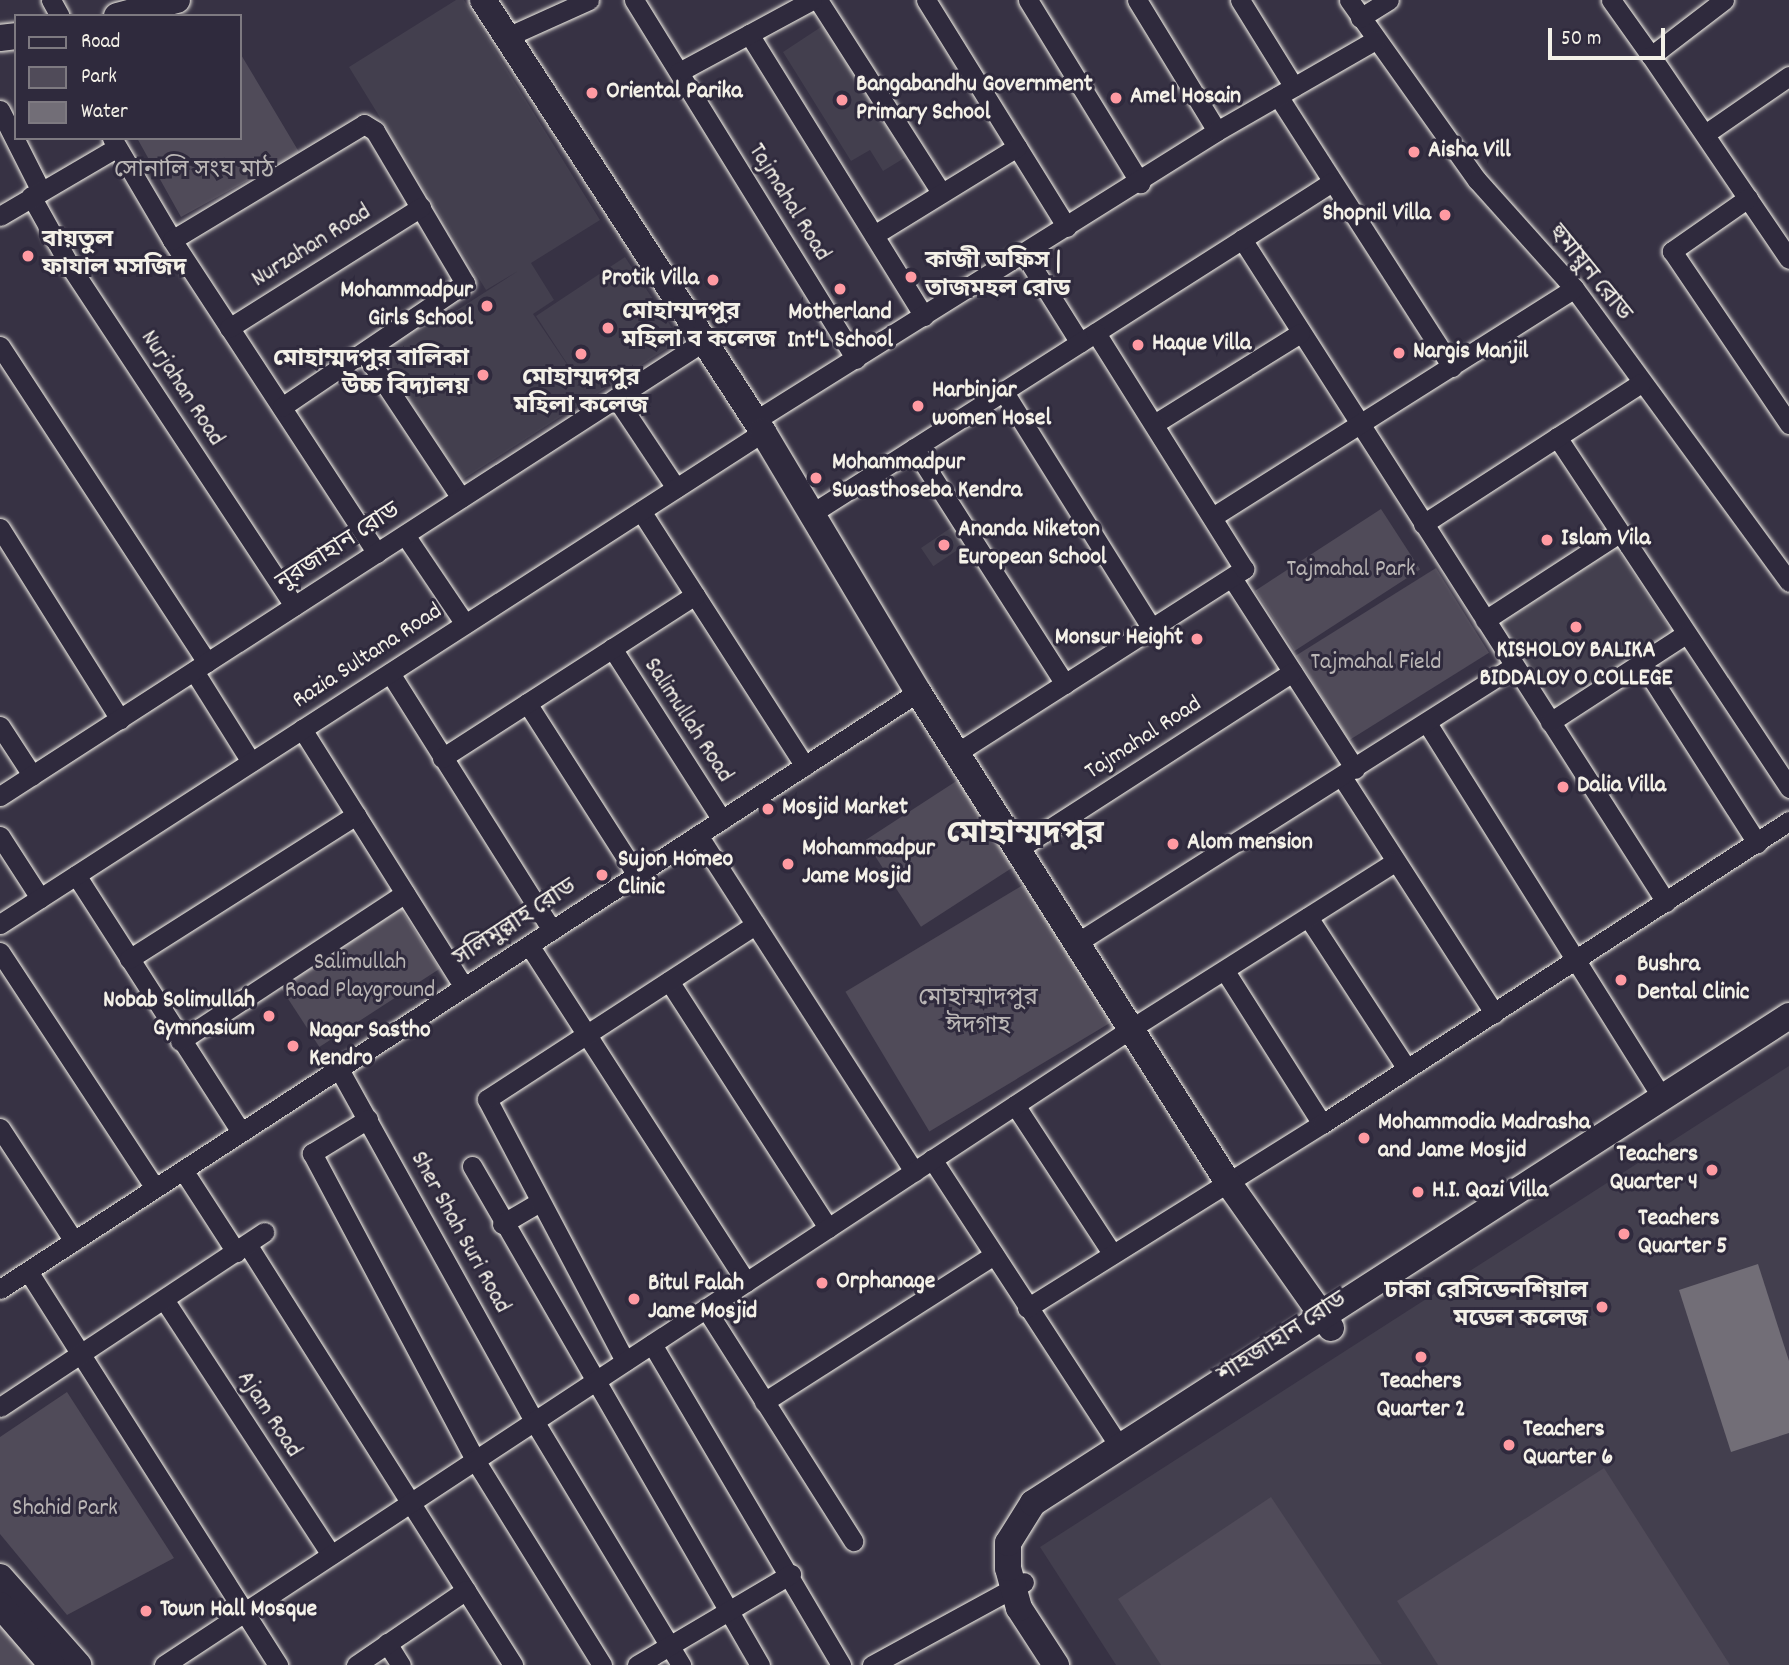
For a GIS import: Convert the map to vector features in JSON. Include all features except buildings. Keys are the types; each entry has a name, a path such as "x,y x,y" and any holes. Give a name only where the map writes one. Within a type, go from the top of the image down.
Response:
{"street":[{"path":"123,14 149,5 177,0"},
{"path":"483,0 760,426 814,512 918,692 1021,847 1227,1181 1327,1321"},
{"path":"507,37 589,0"},
{"name":"Tajmahal Road","path":"634,0 856,359"},
{"path":"679,72 812,0"},
{"path":"818,0 941,192"},
{"path":"926,0 1067,227"},
{"path":"1028,0 1140,183"},
{"path":"1136,0 1217,131"},
{"path":"1240,0 1332,182 1452,367"},
{"name":"হুমায়ুন রোড","path":"1349,0 1374,40 1477,180 1574,288 1788,578"},
{"path":"1360,18 1390,0"},
{"path":"1611,0 1789,259"},
{"path":"1651,56 1724,0"},
{"path":"749,34 925,316"},
{"path":"760,426 856,359 1023,252 1140,183 1217,131 1374,40"},
{"path":"1705,134 1783,80 1789,100"},
{"name":"Nurjahan Road","path":"0,110 70,265 294,607"},
{"path":"172,240 364,124 375,131 465,283 282,407"},
{"path":"0,216 114,143 172,240 377,552"},
{"path":"874,235 1017,147"},
{"path":"814,512 1332,182"},
{"path":"1748,198 1672,251 1789,424"},
{"name":"Nurzahan Road","path":"229,328 421,207"},
{"path":"1242,239 1357,425 1665,902"},
{"path":"958,752 1153,630 1244,569 1214,516 1154,424 1023,252"},
{"path":"1214,516 1574,288"},
{"path":"1154,424 1300,333"},
{"name":"নুরজাহান রোড","path":"0,796 704,341"},
{"path":"0,346 201,666 251,762"},
{"path":"365,352 461,498"},
{"path":"1423,524 1642,383"},
{"path":"1004,392 1153,630"},
{"path":"616,398 676,488"},
{"name":"Razia Sultana Road","path":"0,924 641,511 760,426"},
{"path":"1557,437 1685,635 1789,788"},
{"path":"914,448 1065,684"},
{"path":"641,511 804,766"},
{"path":"0,528 120,719"},
{"path":"1485,620 1619,533"},
{"path":"405,535 465,624"},
{"path":"1232,578 1293,673 1395,862 1494,1013"},
{"name":"Salimullah Road","path":"442,758 695,595"},
{"path":"1550,722 1685,635"},
{"name":"Salimullah Road","path":"612,648 722,820"},
{"path":"1642,663 1757,843"},
{"path":"1078,942 1349,773 1514,666"},
{"path":"390,673 552,930"},
{"name":"Tajmahal Road","path":"1021,847 1293,673"},
{"name":"সলিমুল্লাহ রোড","path":"0,1289 918,692"},
{"path":"527,703 637,875"},
{"path":"1427,723 1578,958 1661,1096"},
{"path":"0,726 32,775"},
{"path":"302,729 464,987"},
{"path":"129,959 356,815"},
{"path":"1027,1308 1322,1124 1789,821"},
{"path":"698,835 914,1172"},
{"path":"0,836 40,898"},
{"path":"164,1665 1132,1028 1395,862"},
{"path":"76,875 180,1041 241,1132"},
{"path":"180,1041 405,893"},
{"path":"1308,917 1407,1069"},
{"path":"625,1362 538,1203 487,1099 755,925"},
{"path":"529,945 746,1282"},
{"path":"0,952 155,1188"},
{"path":"1225,971 1322,1124"},
{"path":"669,981 828,1228"},
{"name":"শাহজাহান রোড","path":"1018,1584 1023,1547 1034,1522 1044,1513 1661,1096 1789,1016"},
{"name":"শাহজাহান রোড","path":"1018,1584 1008,1543 1025,1512 1119,1446 1327,1321 1789,1035"},
{"name":"Sher Shah Suri Road","path":"339,1069 534,1421 681,1665"},
{"path":"1015,1105 1112,1253"},
{"path":"368,1119 312,1153 475,1461 602,1665"},
{"path":"0,1128 74,1241"},
{"path":"932,1159 1119,1446"},
{"name":"Sher Shah Suri Road","path":"472,1166 502,1224 731,1609 761,1665"},
{"path":"183,1170 242,1248 413,1501 513,1665"},
{"path":"502,1224 538,1203"},
{"path":"0,1407 165,1301 264,1233"},
{"path":"765,1402 994,1255"},
{"path":"28,1271 82,1352 278,1665"},
{"name":"Ajam Road","path":"165,1301 331,1555"},
{"path":"706,1309 853,1541"},
{"path":"652,1344 791,1574 841,1665"},
{"path":"637,1665 791,1574"},
{"path":"0,1577 78,1665"},
{"path":"872,1665 1018,1584"},
{"path":"1018,1584 1056,1665"},
{"path":"1018,1584 1071,1665"},
{"path":"356,1665 466,1590"},
{"path":"0,1605 52,1665"},
{"path":"387,1643 401,1665"}],"shaded area":[{"path":"456,0 464,0 600,220 531,263 554,300 533,314 587,394 536,316 625,257 680,340 462,480 376,351 445,306 451,314 518,271 486,290 349,67"},
{"name":"Bangabandhu Government Primary School","path":"824,25 906,157 883,171 870,150 851,161 783,52"},
{"name":"Ananda Niketon European School","path":"955,525 967,543 933,566 921,548"},
{"path":"1611,541 1674,634 1558,712 1495,619"},
{"name":"ঢাকা রেসিডেনশিয়াল মডেল কলেজ","path":"1789,1066 1789,1665 1116,1665 1040,1547"}],"green space":[{"name":"সোনালি সংঘ মাঠ","path":"242,56 299,152 181,217 138,140 242,140"},
{"name":"Tajmahal Park","path":"1381,509 1420,569 1294,651 1255,591"},
{"name":"Tajmahal Field","path":"1436,568 1489,653 1349,740 1296,655"},
{"path":"958,780 1014,866 921,927 865,840"},
{"name":"মোহাম্মাদপুর ঈদগাহ","path":"1028,882 1112,1022 929,1131 845,992"},
{"name":"Salimullah Road Playground","path":"399,907 439,969 319,1047 279,985"},
{"name":"Shahid Park","path":"67,1392 174,1558 67,1615 0,1534 0,1437"},
{"path":"1604,1468 1730,1665 1438,1665 1397,1601"},
{"path":"1271,1497 1382,1664 1161,1665 1118,1599"},
{"path":"0,1622 36,1665 0,1665"}],"water":[{"path":"1758,1264 1789,1361 1789,1433 1731,1452 1679,1290"}],"place":[{"name":"Oriental Parika","path":"592,93"},
{"name":"Amel Hosain","path":"1116,98"},
{"name":"Bangabandhu Government Primary School","path":"842,100"},
{"name":"Aisha Vill","path":"1414,152"},
{"name":"Shopnil Villa","path":"1445,215"},
{"name":"বায়তুল ফাযাল মসজিদ","path":"28,256"},
{"name":"কাজী অফিস | তাজমহল রোড","path":"911,277"},
{"name":"Protik Villa","path":"713,280"},
{"name":"Motherland Int'L School","path":"840,289"},
{"name":"Mohammadpur Girls School","path":"487,306"},
{"name":"মোহাম্মদপুর মহিলা ব কলেজ","path":"608,328"},
{"name":"Haque Villa","path":"1138,345"},
{"name":"Nargis Manjil","path":"1399,353"},
{"name":"মোহাম্মদপুর মহিলা কলেজ","path":"581,354"},
{"name":"মোহাম্মদপুর বালিকা উচ্চ বিদ্যালয়","path":"483,375"},
{"name":"Harbinjar women Hosel","path":"918,406"},
{"name":"Mohammadpur Swasthoseba Kendra","path":"816,478"},
{"name":"Islam Vila","path":"1547,540"},
{"name":"Ananda Niketon European School","path":"944,545"},
{"name":"KISHOLOY BALIKA BIDDALOY O COLLEGE","path":"1576,627"},
{"name":"Monsur Height","path":"1197,639"},
{"name":"Dalia Villa","path":"1563,787"},
{"name":"Mosjid Market","path":"768,809"},
{"name":"Alom mension","path":"1173,844"},
{"name":"Mohammadpur Jame Mosjid","path":"788,864"},
{"name":"Sujon Homeo Clinic","path":"602,875"},
{"name":"Bushra Dental Clinic","path":"1621,980"},
{"name":"Nobab Solimullah Gymnasium","path":"269,1016"},
{"name":"Nagar Sastho Kendro","path":"293,1046"},
{"name":"Mohammodia Madrasha and Jame Mosjid","path":"1364,1138"},
{"name":"Teachers Quarter 4","path":"1712,1170"},
{"name":"H.I. Qazi Villa","path":"1418,1192"},
{"name":"Teachers Quarter 5","path":"1624,1234"},
{"name":"Orphanage","path":"822,1283"},
{"name":"Bitul Falah Jame Mosjid","path":"634,1299"},
{"name":"ঢাকা রেসিডেনশিয়াল মডেল কলেজ","path":"1602,1307"},
{"name":"Teachers Quarter 2","path":"1421,1357"},
{"name":"Teachers Quarter 6","path":"1509,1445"},
{"name":"Town Hall Mosque","path":"146,1611"}],"district":[{"name":"মোহাম্মদপুর","path":"1025,836"}]}
